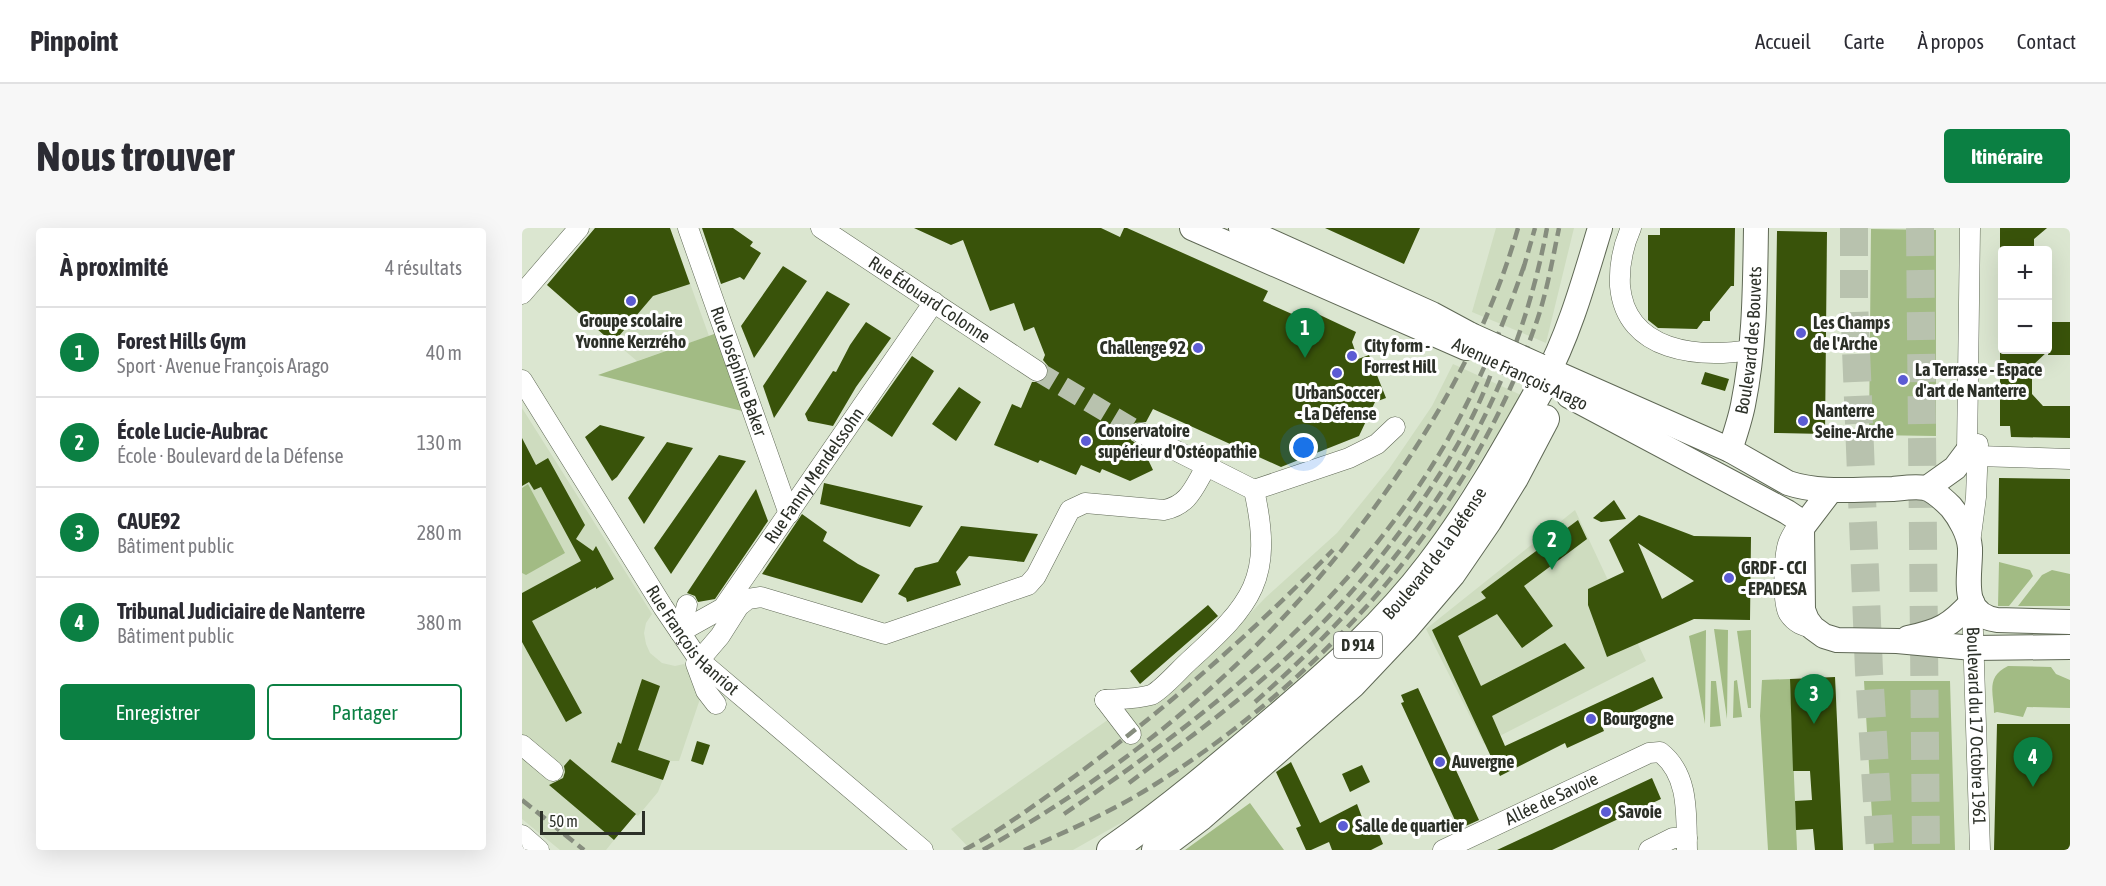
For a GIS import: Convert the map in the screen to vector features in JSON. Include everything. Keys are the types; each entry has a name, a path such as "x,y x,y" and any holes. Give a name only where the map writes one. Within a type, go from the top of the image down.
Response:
{"highway":[{"name":"Boulevard de la Défense","path":"1111,850 1210,775 1351,653 1389,614 1430,565 1464,518 1546,378"},
{"name":"Boulevard de la Défense","path":"1156,850 1201,816 1352,684 1439,589 1499,504 1546,378"}],"main road":[{"name":"Avenue François Arago","path":"1192,228 1469,342 1546,378 1730,450 1788,483 1798,487 1831,490"},
{"name":"Boulevard de la Défense","path":"1546,378 1581,290 1600,228"},
{"name":"Boulevard des Bouvets","path":"1730,450 1743,405 1751,350 1755,315 1756,228"},
{"name":"Avenue François Arago","path":"1254,231 1432,314 1469,342"},
{"name":"Avenue François Arago","path":"1546,378 1787,512 1796,518 1800,526"},
{"path":"1972,454 1927,488 1831,490 1800,526 1803,610 1813,628 1824,636 1837,640 1897,641 1973,648 2070,647"},
{"path":"1927,488 1951,507 1965,528 1970,546 1968,585 1972,602 1980,613 1990,619 2070,622"},
{"path":"1897,641 1943,628 1954,622 1972,602"}],"street":[{"path":"522,294 579,228"},
{"name":"Rue Joséphine Baker","path":"688,228 789,514"},
{"name":"Rue Édouard Colonne","path":"821,228 1037,371"},
{"path":"1631,228 1619,273 1625,307 1634,326 1656,340 1696,354 1712,355 1751,350"},
{"path":"1970,228 1972,454 1976,497 1970,546"},
{"path":"1972,454 1981,228"},
{"name":"Rue Fanny Mendelssohn","path":"680,632 723,608 934,302"},
{"name":"Rue François Hanriot","path":"522,380 699,660 923,850"},
{"path":"1141,433 1254,490 1349,458 1377,444 1395,427"},
{"path":"1972,454 2070,459"},
{"path":"716,704 706,691 696,664 720,636 739,606 748,599 761,597 885,634 1028,585 1036,576 1070,510 1085,503 1164,510 1177,507 1188,498 1206,467"},
{"path":"1131,734 1105,700 1153,694 1223,630 1243,607 1253,590 1258,572 1261,538 1260,518 1254,490"},
{"name":"Boulevard du 17 Octobre 1961","path":"1972,602 1980,850"},
{"path":"680,632 687,605"},
{"path":"522,745 553,771"},
{"name":"Allée de Savoie","path":"1443,850 1649,753 1660,752 1669,759 1684,792 1687,844"},
{"path":"522,835 539,850"},
{"path":"1649,850 1673,838 1687,844"}],"shaded area":[{"name":"Groupe scolaire Yvonne Kerzrého","path":"595,228 670,228 709,336 637,361 547,285"},
{"path":"1496,228 1574,228 1546,343 1472,312"},
{"path":"1453,364 1521,395 1432,540 1384,601 1260,719 1135,815 1073,850 971,850 951,829 1135,701 1154,698 1228,637 1265,598 1337,533 1389,469 1432,406"},
{"path":"522,408 652,614 646,623 644,633 650,653 662,663 675,666 684,664 702,693 679,761 670,761 658,792 638,816 635,814 606,850 560,850 522,819"},
{"path":"1575,510 1646,661 1484,744 1426,629"}],"green space":[{"path":"1871,229 1936,230 1936,436 1869,435"},
{"path":"717,333 746,412 598,375"},
{"path":"528,484 565,553 526,575 522,573 522,488"},
{"path":"1999,562 2030,570 2033,576 2009,606 1998,606"},
{"path":"2052,570 2070,574 2070,606 2018,606 2042,575"},
{"path":"1714,629 1728,630 1727,719"},
{"path":"1706,630 1705,724 1689,636"},
{"path":"1751,630 1751,708 1748,708 1737,631"},
{"path":"2008,666 2051,667 2056,674 2070,680 2070,708 2027,707 2023,717 1994,713 1993,681 2001,670"},
{"path":"1790,679 1797,850 1768,850 1760,716 1762,680"},
{"path":"1737,680 1742,717 1733,718 1734,681"},
{"path":"1711,681 1716,681 1721,726 1710,727"},
{"path":"1864,681 1950,681 1955,850 1874,850"},
{"path":"1250,803 1284,850 1185,850"}],"building":[{"name":"Groupe scolaire Yvonne Kerzrého","path":"595,228 670,228 690,284 653,296 613,343 547,285"},
{"path":"702,228 733,228 753,242 750,246 761,253 744,280 740,277 721,284"},
{"name":"Challenge 92","path":"914,228 1101,228 1120,237 1124,228 1127,228 1268,291 1263,301 1301,318 1305,308 1356,332 1352,342 1358,359 1369,355 1386,398 1375,402 1359,436 1281,467 1153,409 1146,422 1135,423 1129,433 1131,440 1142,447 1153,470 1130,481 1102,469 1100,473 1081,465 1076,475 1040,460 1038,463 994,445 1012,404 1021,408 1032,382 1042,382 1047,377 1048,366 1043,360 1045,355 1034,327 1024,331 1014,303 990,311 963,240 951,245"},
{"path":"1325,228 1420,228 1404,264"},
{"path":"1660,228 1735,228 1734,286 1731,286 1710,312 1710,321 1703,321 1697,329 1658,328 1648,320 1648,235 1660,235"},
{"path":"2000,228 2047,228 2034,239 2034,246 2000,246"},
{"name":"Les Champs de l'Arche","path":"1777,231 1827,232 1825,434 1774,433"},
{"path":"783,266 807,281 754,358 741,326"},
{"path":"827,291 850,304 774,418 763,386"},
{"path":"866,322 891,338 856,387 833,426 808,421 805,414 833,371 836,372 850,345"},
{"path":"2052,322 2070,322 2070,355 2048,355 2052,354"},
{"path":"2000,354 2045,354 2032,366 2032,394 2043,406 2070,406 2070,438 2011,437 2010,426 2000,426"},
{"path":"912,356 934,371 892,437 867,420"},
{"path":"1705,372 1729,379 1725,391 1701,384"},
{"path":"959,387 981,402 956,441 932,424"},
{"path":"600,425 645,437 612,481 585,437"},
{"path":"522,438 536,465 548,458 585,525 576,539 593,551 596,546 614,579 532,621 582,713 566,722 522,642 522,593 581,561 541,487 534,490 529,482 522,486"},
{"path":"667,442 693,448 644,524 628,498"},
{"path":"719,455 746,461 671,574 654,548"},
{"path":"1999,478 2070,479 2070,554 1998,554"},
{"path":"824,483 923,506 910,527 820,504"},
{"path":"756,489 768,521 715,599 698,602 695,596 687,593"},
{"path":"1614,500 1626,519 1601,522 1593,518"},
{"path":"802,514 827,532 823,541 858,564 880,575 862,603 762,574"},
{"name":"GRDF - CCI - EPADESA","path":"1639,515 1694,536 1751,537 1750,620 1694,619 1607,657 1588,605 1588,589 1624,572 1609,540","holes":["1638,543 1694,581 1662,599"]},
{"path":"1578,520 1587,539 1524,586 1553,626 1522,648 1497,614 1458,636 1481,686 1565,643 1585,668 1492,716 1505,746 1653,677 1663,698 1602,726 1604,731 1567,748 1565,743 1500,776 1432,630 1486,598 1481,592"},
{"path":"961,526 1038,534 1024,562 969,556 956,572 961,585 907,602 906,598 898,594 915,568 938,562"},
{"path":"1208,605 1218,616 1140,684 1130,671"},
{"path":"1835,677 1843,850 1815,850 1813,829 1796,830 1795,801 1812,800 1810,771 1793,771 1790,679"},
{"path":"642,679 660,686 638,750 670,761 663,780 611,762 618,742 621,744"},
{"name":"Auvergne","path":"1418,688 1479,820 1459,829 1401,703 1404,702 1401,695"},
{"path":"1997,724 2070,724 2070,850 1994,850"},
{"path":"697,741 710,745 703,765 691,761"},
{"path":"570,759 636,814 614,840 549,785 563,778 564,766"},
{"path":"1291,762 1320,823 1357,804 1368,833 1377,829 1383,844 1371,850 1332,850 1329,842 1306,850 1296,828 1301,826 1276,772"},
{"path":"1362,765 1370,782 1350,792 1342,774"},
{"name":"Savoie","path":"1652,778 1661,799 1552,850 1497,850"}],"tunnel":[{"path":"1854,228 1854,300 1869,671 1880,850"},
{"path":"1920,228 1926,850"},
{"path":"1037,371 1141,433"}],"railway":[{"path":"983,850 1103,774 1158,733 1260,642 1307,591 1352,538 1414,451 1432,421 1482,327 1518,228"},
{"path":"1523,270 1535,228"},
{"path":"1255,702 1309,652 1358,601 1403,547 1443,490 1477,430 1507,367 1530,300 1547,228"},
{"path":"1024,850 1123,803 1216,743 1275,696 1331,644 1382,588 1429,529 1470,466 1505,399 1538,317 1559,228"},
{"path":"1064,814 1174,735 1227,693 1325,602 1369,552 1410,498 1459,419 1490,354 1525,263"},
{"path":"1129,783 1215,718 1288,657 1370,570 1407,523 1445,466 1473,415 1495,362"},
{"path":"964,850 1034,805 1143,724 1240,640 1333,550"},
{"path":"522,800 584,850"}],"place":[{"name":"Groupe scolaire Yvonne Kerzrého","path":"631,301"},
{"name":"Les Champs de l'Arche","path":"1801,333"},
{"name":"Challenge 92","path":"1198,348"},
{"name":"City form - Forrest Hill","path":"1352,356"},
{"name":"Forest Hills Gym","path":"1305,358"},
{"name":"UrbanSoccer - La Défense","path":"1337,373"},
{"name":"La Terrasse - Espace d'art de Nanterre","path":"1903,380"},
{"name":"Nanterre Seine-Arche","path":"1803,421"},
{"name":"Conservatoire supérieur d'Ostéopathie","path":"1086,441"},
{"name":"École Lucie-Aubrac","path":"1552,570"},
{"name":"GRDF - CCI - EPADESA","path":"1729,578"},
{"name":"Bourgogne","path":"1591,719"},
{"name":"CAUE92","path":"1814,724"},
{"name":"Auvergne","path":"1440,762"},
{"name":"Tribunal Judiciaire de Nanterre","path":"2033,787"},
{"name":"Savoie","path":"1606,812"},
{"name":"Salle de quartier","path":"1343,826"}]}
